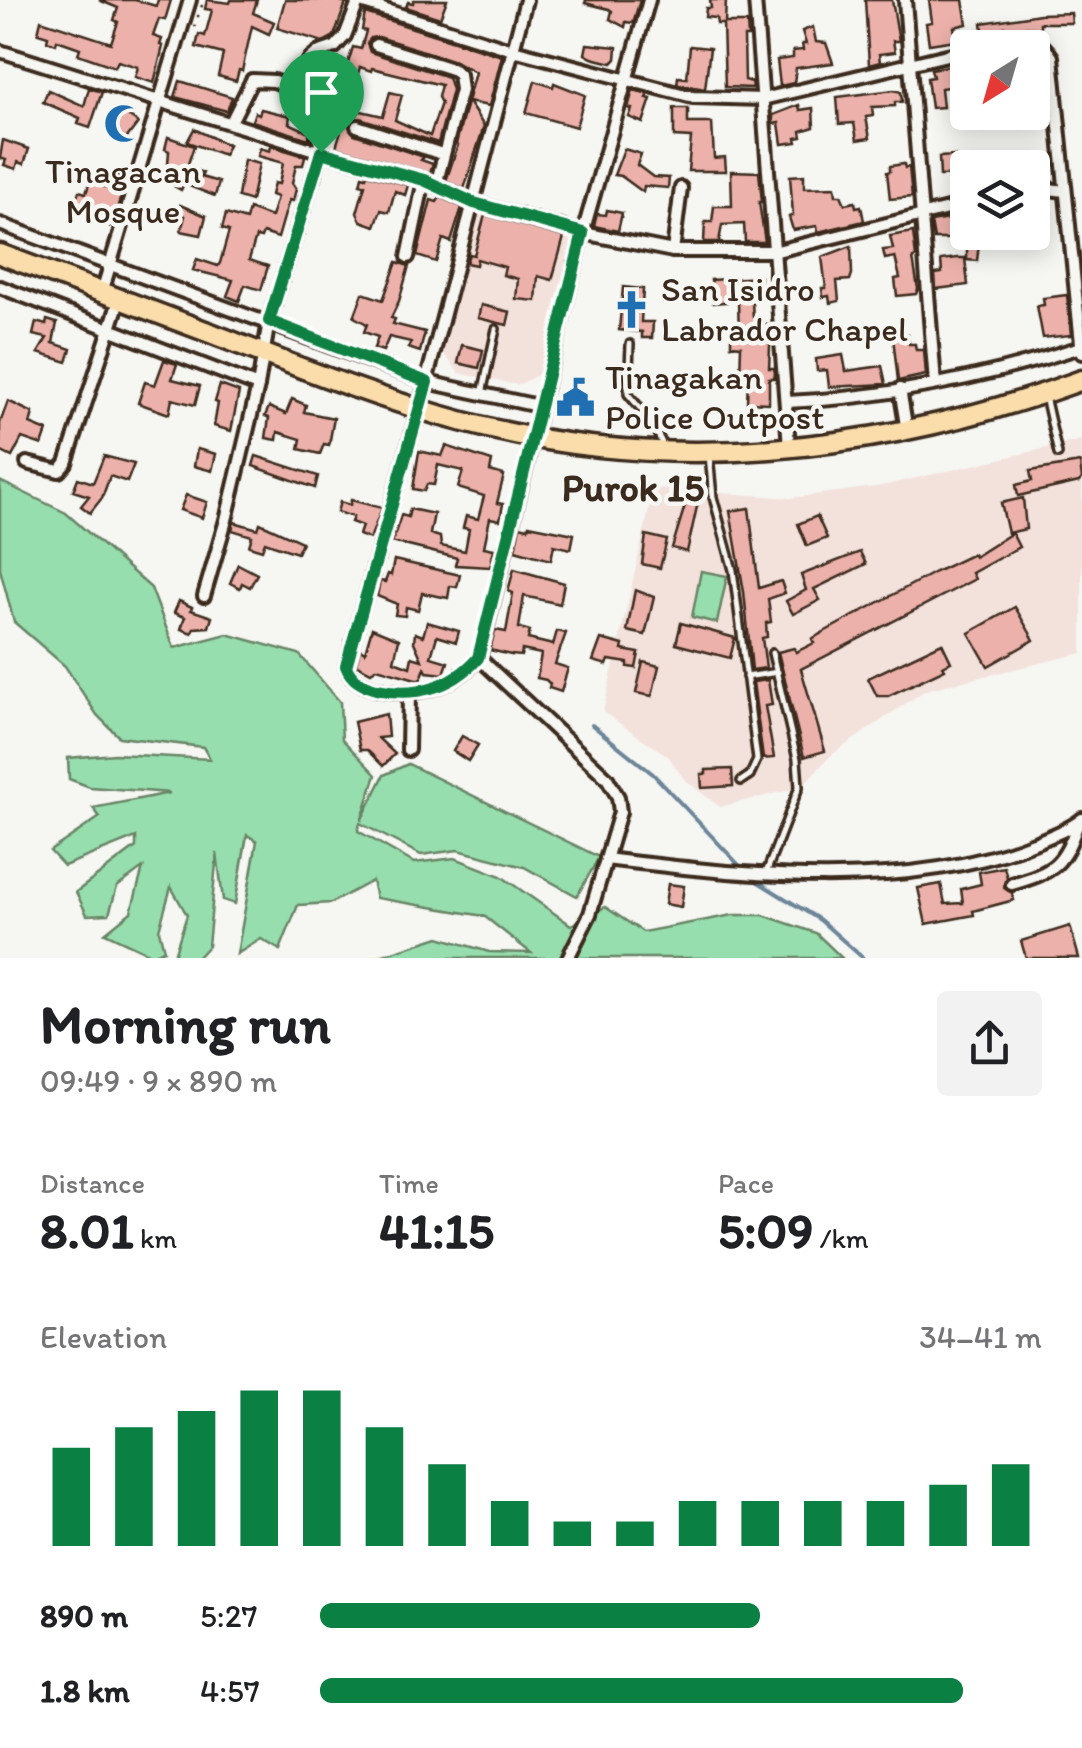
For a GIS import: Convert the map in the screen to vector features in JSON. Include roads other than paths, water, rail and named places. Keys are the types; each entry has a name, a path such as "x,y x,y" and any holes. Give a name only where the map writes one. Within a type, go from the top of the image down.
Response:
{"highway":[{"path":"0,254 420,409 530,436 666,452 790,446 907,432 975,416 1082,380"}],"street":[{"path":"27,463 59,471 66,463 109,330 111,268 190,0"},
{"path":"526,0 420,409 346,666 355,680 372,688 409,693 435,688 455,679 478,658 530,436 649,0"},
{"path":"755,0 790,446"},
{"path":"906,0 935,383"},
{"path":"204,596 258,386 269,321 321,152 312,95 302,77 306,64 340,42 357,1 514,50 693,97 764,99 950,55"},
{"path":"376,45 456,70 461,90 408,257"},
{"path":"0,52 430,183 474,203 583,233 673,251 777,250 950,209"},
{"path":"787,402 900,390 1082,350 1077,240 1065,191 1050,55"},
{"path":"231,122 252,80 274,81 312,95"},
{"path":"358,126 442,154"},
{"path":"673,251 681,188"},
{"path":"1050,189 1065,191"},
{"path":"0,224 427,382 538,406"},
{"path":"0,287 258,386"},
{"path":"900,390 907,432"},
{"path":"478,658 607,778 618,797 620,812 590,914 568,958"},
{"path":"408,750 409,693"},
{"path":"606,859 838,877 960,863 1013,851 1080,821"},
{"path":"1012,884 1058,866 1080,821"}],"lane":[{"path":"482,394 496,330"},
{"path":"630,344 628,394 651,421 666,452"},
{"path":"1045,394 1058,454"},
{"path":"709,452 713,497 733,570 758,760 750,776 741,781"},
{"path":"766,873 798,786 797,759 772,653"},
{"path":"746,677 778,672"}],"waterway":[{"path":"592,725 653,774 740,866"},
{"path":"755,880 820,920 863,958"}],"place":[{"name":"Tinagacan Mosque","path":"123,124"},
{"name":"San Isidro Labrador Chapel","path":"631,309"},
{"name":"Tinagakan Police Outpost","path":"575,397"}],"district":[{"name":"Purok 15","path":"633,488"}]}
